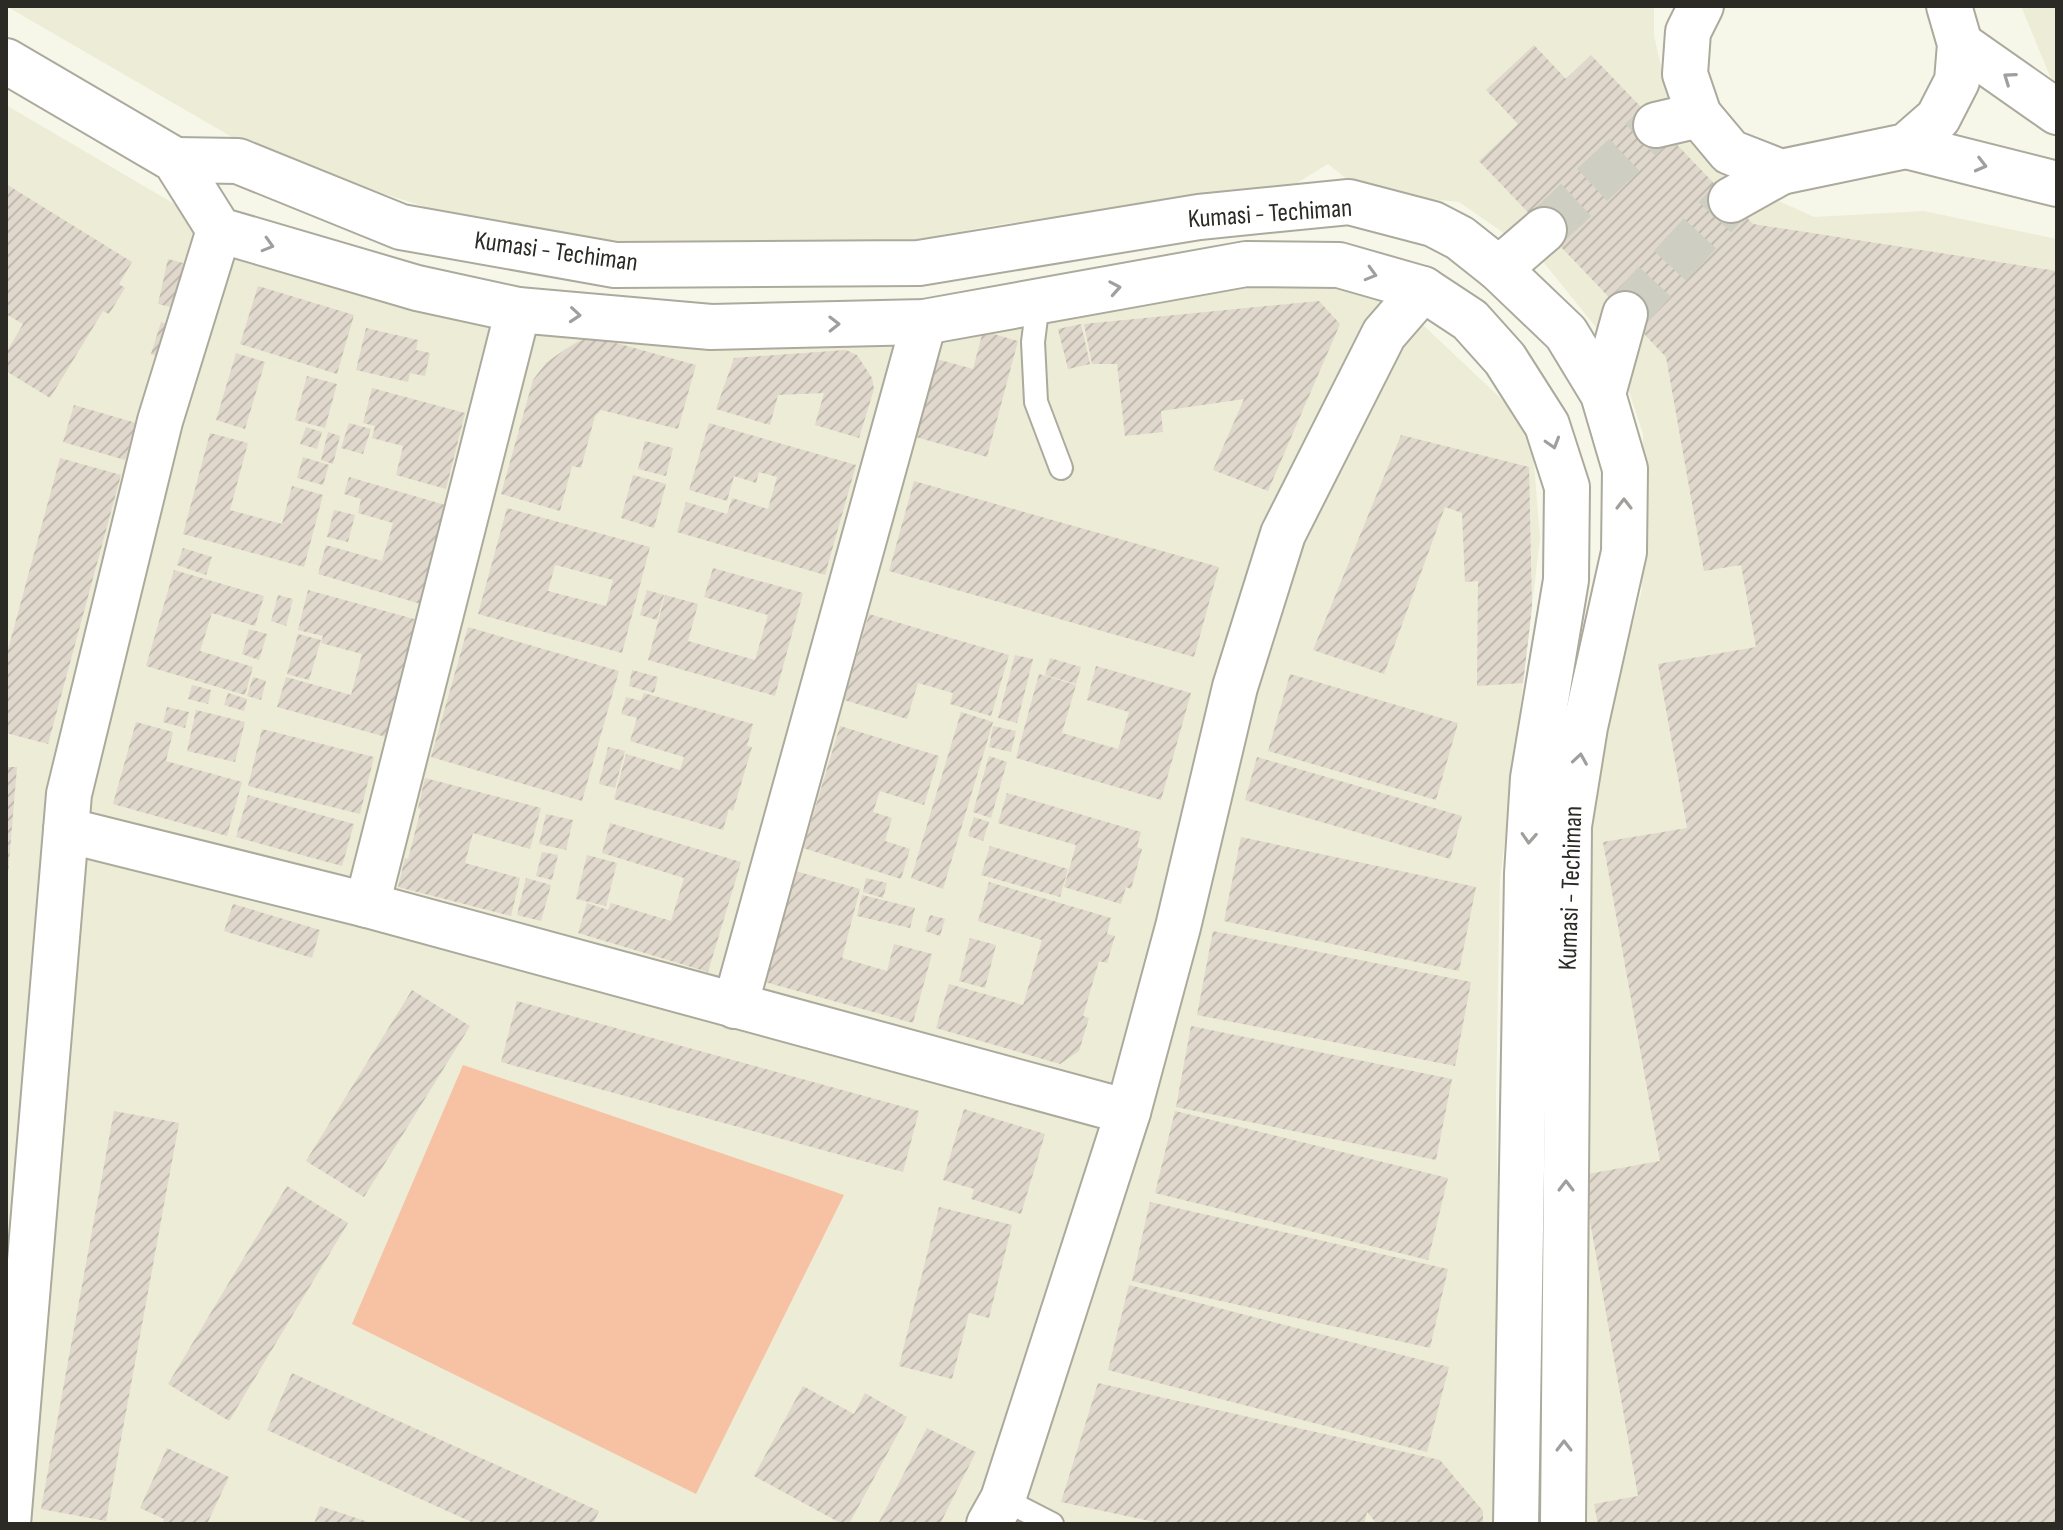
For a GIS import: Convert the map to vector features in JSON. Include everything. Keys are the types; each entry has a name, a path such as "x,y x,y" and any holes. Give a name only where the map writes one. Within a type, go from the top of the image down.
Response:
{"main road":[{"path":"1701,6 1688,32 1685,74 1699,115 1730,152 1781,172"},
{"path":"1954,25 2057,112"},
{"path":"1906,146 1938,118 1957,81 1954,25"},
{"path":"6,61 175,160 219,230 417,288 518,310 711,327 924,322 1246,264 1339,265 1423,289 1470,320 1505,359 1547,425 1567,487 1566,580 1533,778 1527,874 1516,1524"},
{"path":"1656,125 1699,115"},
{"path":"1731,200 1781,172 1906,146 2057,184"},
{"name":"Kumasi - Techiman","path":"175,160 238,161 401,227 615,265 919,263 1199,217 1349,202 1433,224 1460,238 1499,269 1566,333 1603,394 1625,469 1624,552 1585,727 1569,826 1563,1524"},
{"path":"8,1524 69,794 160,421 219,230"},
{"path":"1499,269 1544,230"},
{"path":"996,1511 1128,1112 1178,927 1235,687 1283,534 1384,334 1423,289"},
{"path":"367,905 518,310"},
{"path":"1603,394 1625,314"},
{"path":"735,1006 924,322"},
{"path":"66,830 367,905 1128,1112"}],"lane":[{"path":"1038,302 1033,342 1036,402 1061,468"},
{"path":"996,1511 1052,1524"}],"shaded area":[{"path":"6,6 1654,6 1654,36 1673,118 1735,181 1814,217 1924,211 2057,239 2057,1524 1568,1524 1583,798 1642,590 1643,434 1616,352 1540,258 1459,202 1363,192 1328,164 1297,183 996,225 891,244 605,251 482,225 263,155"},
{"path":"2021,6 2057,6 2057,89 2054,86"},
{"path":"6,105 188,212 637,320 1315,276 1403,306 1531,427 1540,538 1500,881 1496,1101 1500,1524 6,1524"},
{"path":"463,1065 844,1195 696,1494 352,1324"}],"building":[{"path":"1534,45 1566,79 1591,55 1753,224 2057,271 2057,1524 1598,1524 1594,1504 1638,1496 1582,1175 1660,1161 1603,842 1687,828 1658,664 1756,647 1741,565 1704,571 1666,357 1479,161 1518,124 1486,90"},
{"path":"6,184 132,262 119,284 125,288 109,314 103,311 50,398 6,371 6,353 23,324 6,314"},
{"path":"168,259 198,267 188,311 158,304"},
{"path":"258,286 354,315 337,374 240,344"},
{"path":"1319,301 1340,324 1268,491 1213,470 1244,399 1161,411 1163,432 1125,436 1117,364 1092,364 1084,324"},
{"path":"161,322 185,329 176,362 151,354"},
{"path":"1081,324 1090,364 1068,369 1058,329"},
{"path":"366,328 418,340 416,350 430,353 425,376 410,373 408,382 356,370"},
{"path":"983,331 1018,341 987,457 912,436 933,358 973,369"},
{"path":"594,337 696,365 678,429 601,410 595,416 581,468 572,466 560,511 501,494 533,380 546,363 564,350"},
{"path":"846,350 857,355 872,378 874,389 859,438 815,425 824,393 778,395 770,425 716,409 734,358"},
{"path":"236,353 265,362 245,429 216,420"},
{"path":"307,376 337,384 325,428 295,420"},
{"path":"372,388 465,413 446,489 396,475 403,446 372,438 375,426 363,423"},
{"path":"74,405 136,423 125,460 63,442"},
{"path":"349,423 371,429 363,454 341,448"},
{"path":"709,423 856,465 825,575 677,532 686,502 727,514 732,498 768,509 777,477 759,472 756,483 734,476 727,501 689,490"},
{"path":"306,427 322,432 317,449 300,444"},
{"path":"328,432 340,436 333,464 321,460"},
{"path":"210,433 248,443 230,510 282,524 292,486 323,495 304,567 183,534"},
{"path":"1401,435 1529,467 1532,608 1523,683 1477,686 1478,581 1465,582 1462,513 1445,507 1384,674 1313,650"},
{"path":"645,441 673,448 666,476 638,469"},
{"path":"303,457 329,465 323,485 297,478"},
{"path":"60,458 121,475 48,744 6,733 6,657"},
{"path":"633,475 666,484 654,528 621,518"},
{"path":"349,477 459,509 431,607 318,574 326,545 382,561 393,523 358,513 361,499 344,494"},
{"path":"914,481 1219,567 1194,657 889,571"},
{"path":"507,508 650,547 622,653 478,614","holes":["555,565 613,580 606,606 548,591"]},
{"path":"334,510 355,515 348,542 327,537"},
{"path":"183,548 212,557 206,575 177,565"},
{"path":"713,568 803,593 775,696 648,660 665,595 698,604 688,641 755,660 768,615 704,597"},
{"path":"174,570 264,596 255,626 212,613 200,651 253,667 245,695 146,666"},
{"path":"308,590 418,620 386,737 277,707 286,677 351,695 362,654 321,643 323,636 298,630"},
{"path":"647,590 664,595 657,620 640,615"},
{"path":"278,595 293,599 286,626 271,621"},
{"path":"869,614 1009,655 991,716 950,704 953,693 918,683 907,719 844,700"},
{"path":"468,627 619,671 582,801 431,757"},
{"path":"249,629 267,634 259,660 242,654"},
{"path":"298,634 321,640 309,680 287,674"},
{"path":"1015,655 1033,659 1017,723 998,718"},
{"path":"1050,658 1081,667 1076,684 1045,675"},
{"path":"1096,666 1191,693 1161,800 1016,758 1039,674 1076,685 1062,733 1118,749 1129,712 1087,700"},
{"path":"632,670 658,677 654,693 629,686"},
{"path":"1290,674 1458,723 1436,800 1268,751"},
{"path":"253,677 266,681 261,700 247,696"},
{"path":"192,685 211,690 208,704 188,699"},
{"path":"228,693 247,699 244,711 224,705"},
{"path":"644,693 753,724 747,746 752,747 733,811 729,809 723,830 614,799 626,754 680,770 684,757 630,741 637,718 621,714 626,697 641,701"},
{"path":"167,707 189,712 185,728 163,722"},
{"path":"196,710 245,722 235,762 187,751"},
{"path":"961,712 993,722 943,889 911,878"},
{"path":"136,722 173,732 166,761 242,782 227,836 113,804"},
{"path":"840,726 939,756 924,805 880,791 873,812 892,818 885,841 910,849 901,879 803,848"},
{"path":"993,726 1016,731 1011,752 989,747"},
{"path":"262,729 374,757 360,814 248,786"},
{"path":"608,747 625,751 615,788 599,784"},
{"path":"989,756 1007,762 991,818 973,812"},
{"path":"1257,757 1462,816 1450,859 1245,800"},
{"path":"6,767 17,767 8,874 6,874"},
{"path":"425,778 541,808 530,849 473,833 465,863 520,878 511,916 398,887 421,809 418,808"},
{"path":"1007,793 1141,832 1137,847 1142,849 1131,889 1126,887 1121,904 1064,887 1076,845 998,823"},
{"path":"248,795 354,824 342,866 236,837"},
{"path":"546,814 573,820 566,850 539,844"},
{"path":"974,817 989,822 983,841 968,836"},
{"path":"610,823 741,862 708,972 578,933 587,903 608,910 611,903 671,921 684,878 602,853"},
{"path":"1241,837 1476,887 1459,971 1224,921"},
{"path":"990,846 1068,869 1060,897 981,875"},
{"path":"542,852 558,855 552,880 536,876"},
{"path":"587,855 617,863 606,906 576,899"},
{"path":"795,871 860,889 842,958 887,971 894,944 932,954 913,1023 765,982"},
{"path":"526,878 551,885 541,921 517,915"},
{"path":"866,878 887,883 883,898 863,892"},
{"path":"989,882 1111,918 1107,934 1115,936 1107,963 1099,961 1083,1016 1089,1018 1079,1051 1060,1064 936,1028 949,984 1023,1005 1042,940 978,921"},
{"path":"862,895 915,908 910,928 857,916"},
{"path":"233,904 320,930 312,958 224,931"},
{"path":"930,915 945,919 940,936 925,931"},
{"path":"1213,931 1471,982 1455,1066 1197,1015"},
{"path":"970,938 996,945 985,988 959,981"},
{"path":"412,990 470,1026 364,1197 306,1161"},
{"path":"517,1001 919,1111 903,1172 501,1062"},
{"path":"1191,1026 1452,1079 1436,1160 1176,1107"},
{"path":"964,1109 1045,1134 1021,1214 971,1199 974,1189 943,1180"},
{"path":"114,1111 179,1123 106,1521 41,1509"},
{"path":"1175,1111 1448,1178 1428,1260 1155,1193"},
{"path":"287,1186 348,1223 229,1421 168,1384"},
{"path":"1150,1202 1448,1269 1430,1348 1132,1281"},
{"path":"939,1207 1012,1225 989,1318 969,1313 952,1379 899,1366"},
{"path":"1129,1285 1449,1367 1427,1452 1108,1370"},
{"path":"292,1373 599,1511 593,1524 476,1524 267,1430"},
{"path":"1098,1383 1440,1460 1483,1511 1483,1524 1377,1524 1367,1512 1364,1524 1164,1524 1061,1502"},
{"path":"803,1386 854,1414 865,1393 907,1417 849,1524 842,1524 754,1476"},
{"path":"927,1428 976,1452 940,1524 878,1524"},
{"path":"167,1448 229,1477 207,1524 162,1524 164,1519 140,1508"},
{"path":"320,1506 371,1523 371,1524 314,1524"}],"tunnel":[{"path":"1544,230 1656,125"},
{"path":"1625,314 1731,200"}]}
